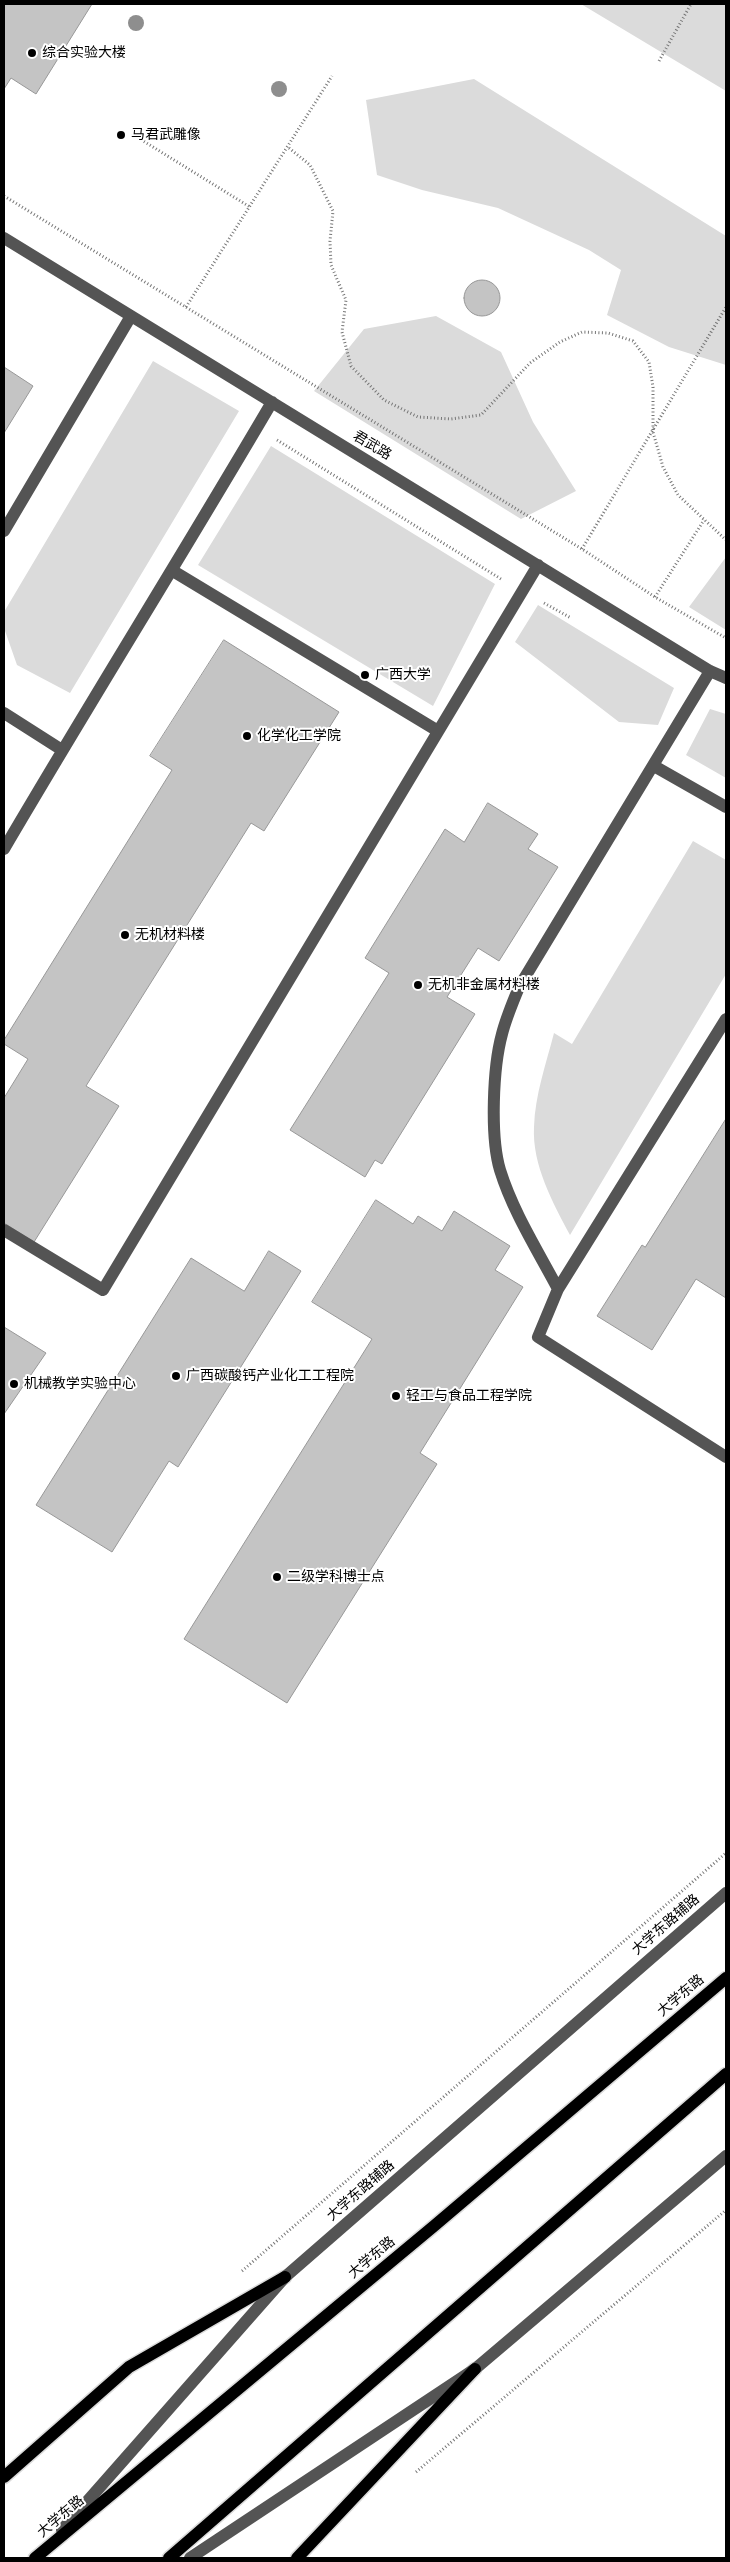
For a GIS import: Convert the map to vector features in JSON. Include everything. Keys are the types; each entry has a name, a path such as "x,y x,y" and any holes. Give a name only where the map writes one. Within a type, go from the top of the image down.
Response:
{"main road":[{"name":"大学东路","path":"34,2558 434,2226 726,1978"},
{"path":"169,2558 726,2074"},
{"path":"4,2477 129,2368 285,2277"},
{"path":"296,2558 475,2369"}],"street":[{"name":"君武路","path":"4,238 710,671 726,678"},
{"path":"4,531 131,316"},
{"path":"4,849 62,750 173,572 272,402"},
{"path":"4,1230 102,1290 538,565"},
{"path":"173,572 438,731"},
{"path":"558,1290 521,1220 500,1169 494,1130 495,1090 502,1035 519,987 710,671"},
{"path":"4,714 62,750"},
{"path":"654,766 726,807"},
{"path":"726,1019 558,1290 538,1337 726,1457"},
{"name":"大学东路辅路","path":"48,2547 285,2277 726,1892"},
{"path":"190,2558 475,2369 726,2156"}],"path":[{"path":"659,61 691,4"},
{"path":"186,307 289,148 332,76"},
{"path":"132,134 250,207"},
{"path":"289,148 310,165 333,211 330,241 331,265 346,300 342,332 351,366 384,400 418,417 451,419 481,415 530,363 560,342 582,332 608,333 633,341 649,362 653,387 653,432 663,467 678,495 726,540"},
{"path":"4,196 582,549 655,597 726,638"},
{"path":"582,549 726,307"},
{"path":"655,597 704,520"},
{"path":"235,2276 726,1854"},
{"path":"409,2478 726,2210"}],"shaded area":[{"path":"581,4 726,4 726,91"},
{"path":"474,79 726,236 726,365 669,347 607,315 621,270 589,250 498,208 422,190 377,175 366,100"},
{"path":"436,316 501,352 533,422 576,491 521,519 314,391 364,329"},
{"path":"153,361 239,411 70,693 17,665 4,628 4,612"},
{"path":"271,446 495,584 433,706 198,565"},
{"path":"726,557 726,630 689,607"},
{"path":"538,605 674,688 658,725 619,722 515,642"},
{"path":"710,709 726,714 726,778 686,755"},
{"path":"693,841 726,860 726,974 570,1235 545,1183 536,1155 534,1141 536,1103 554,1033 572,1044"}],"building":[{"name":"综合实验大楼","path":"4,4 92,4 36,94 11,78 4,89"},
{"path":"482,280 489,281 495,285 499,291 499,305 495,311 489,315 482,316 475,315 469,311 465,305 464,298 465,291 469,285 475,281"},
{"path":"4,367 33,386 4,433"},
{"name":"无机材料楼","path":"224,640 339,712 264,831 251,823 86,1086 119,1106 34,1242 4,1223 4,1098 28,1059 4,1044 4,1040 172,770 150,756"},
{"name":"无机非金属材料楼","path":"488,803 538,834 528,849 558,867 499,961 478,948 447,997 475,1014 382,1164 375,1160 365,1177 290,1130 389,973 365,958 445,829 464,842"},
{"path":"726,1119 726,1298 696,1279 652,1350 597,1316 642,1245 645,1247"},
{"name":"轻工与食品工程学院","path":"376,1200 413,1224 418,1216 442,1231 454,1211 510,1246 495,1270 523,1287 420,1453 437,1464 287,1703 184,1639 372,1339 312,1302"},
{"name":"广西碳酸钙产业化工工程院","path":"269,1251 301,1271 178,1467 169,1461 112,1552 36,1505 191,1258 244,1291"},
{"name":"机械教学实验中心","path":"4,1327 46,1353 4,1414"}],"place":[{"name":"综合实验大楼","path":"32,53"},
{"name":"马君武雕像","path":"121,135"},
{"name":"广西大学","path":"365,675"},
{"name":"化学化工学院","path":"247,736"},
{"name":"无机材料楼","path":"125,935"},
{"name":"无机非金属材料楼","path":"418,985"},
{"name":"广西碳酸钙产业化工工程院","path":"176,1376"},
{"name":"机械教学实验中心","path":"14,1384"},
{"name":"轻工与食品工程学院","path":"396,1396"},
{"name":"二级学科博士点","path":"277,1577"}]}
